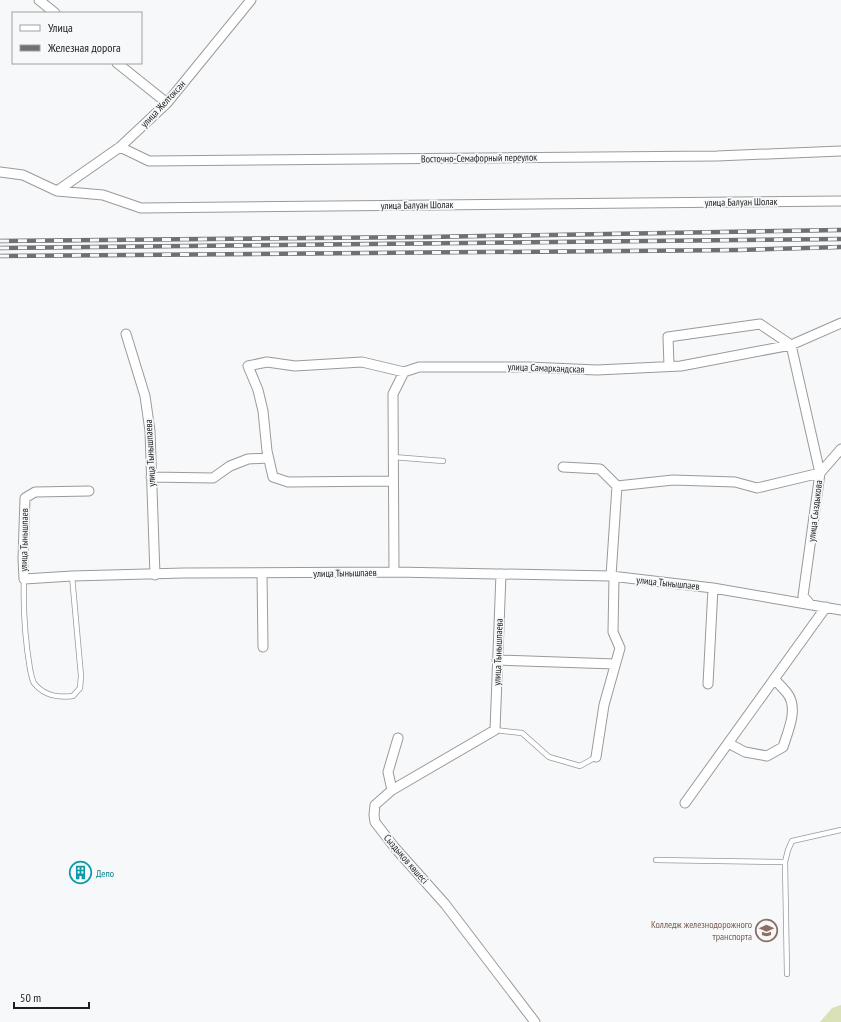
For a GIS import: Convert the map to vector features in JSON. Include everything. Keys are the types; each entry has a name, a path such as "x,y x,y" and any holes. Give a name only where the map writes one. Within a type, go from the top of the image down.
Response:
{"street":[{"path":"39,0 54,12"},
{"name":"улица Желтоксан","path":"58,191 120,147 167,103 251,0"},
{"path":"118,64 167,103"},
{"name":"Восточно-Семафорный переулок","path":"120,147 149,161 717,156 841,151"},
{"name":"улица Балуан Шолак","path":"0,172 23,174 58,191 103,195 141,208 841,200"},
{"name":"улица Самаркандская","path":"268,458 263,411 258,390 248,366 267,362 295,366 362,362 404,372 419,367 528,367 597,370 681,366 791,344 841,323"},
{"path":"669,366 668,337 760,324 791,344"},
{"name":"улица Тынышпаева","path":"126,334 145,396 150,430 155,575"},
{"name":"улица Сыздыкова","path":"791,344 820,473 803,596 810,604"},
{"path":"394,572 393,394 404,372"},
{"path":"617,486 673,480 735,482 757,488 820,473 841,449"},
{"path":"152,477 213,478 230,466 248,459 268,458 273,477 288,482 393,482"},
{"path":"563,467 600,469 617,486 612,577 613,632 620,648 604,705 596,757"},
{"name":"улица Тынышпаев","path":"90,491 35,492 26,498 23,546 24,579 184,573 262,574 394,572 612,577 713,588 841,610"},
{"path":"262,574 263,647"},
{"name":"улица Тынышпаева","path":"495,730 501,574"},
{"path":"708,684 713,588"},
{"path":"685,803 826,607"},
{"path":"497,660 616,664"},
{"path":"728,743 745,752 767,756 783,747 788,732 793,706 788,694 774,679"},
{"name":"Сыздықов көшесі","path":"495,730 392,790 375,805 374,815 375,822 395,848 445,904 535,1022"},
{"path":"392,790 388,772 398,738"}],"lane":[{"path":"393,457 443,461"},
{"path":"24,579 23,608 27,650 33,682 44,693 60,698 73,696 80,688 82,676 72,576"},
{"path":"495,730 522,733 548,757 580,766 596,757"},
{"path":"787,974 785,862 788,850 792,841 841,830"},
{"path":"656,860 785,862"}],"green space":[{"path":"841,1005 841,1022 820,1022 832,1008"}],"railway":[{"path":"0,241 427,237 841,230"},
{"path":"0,248 841,239"},
{"path":"0,256 739,250 841,247"}],"place":[{"name":"Депо","path":"81,873"},
{"name":"Колледж железнодорожного транспорта","path":"767,930"}]}
